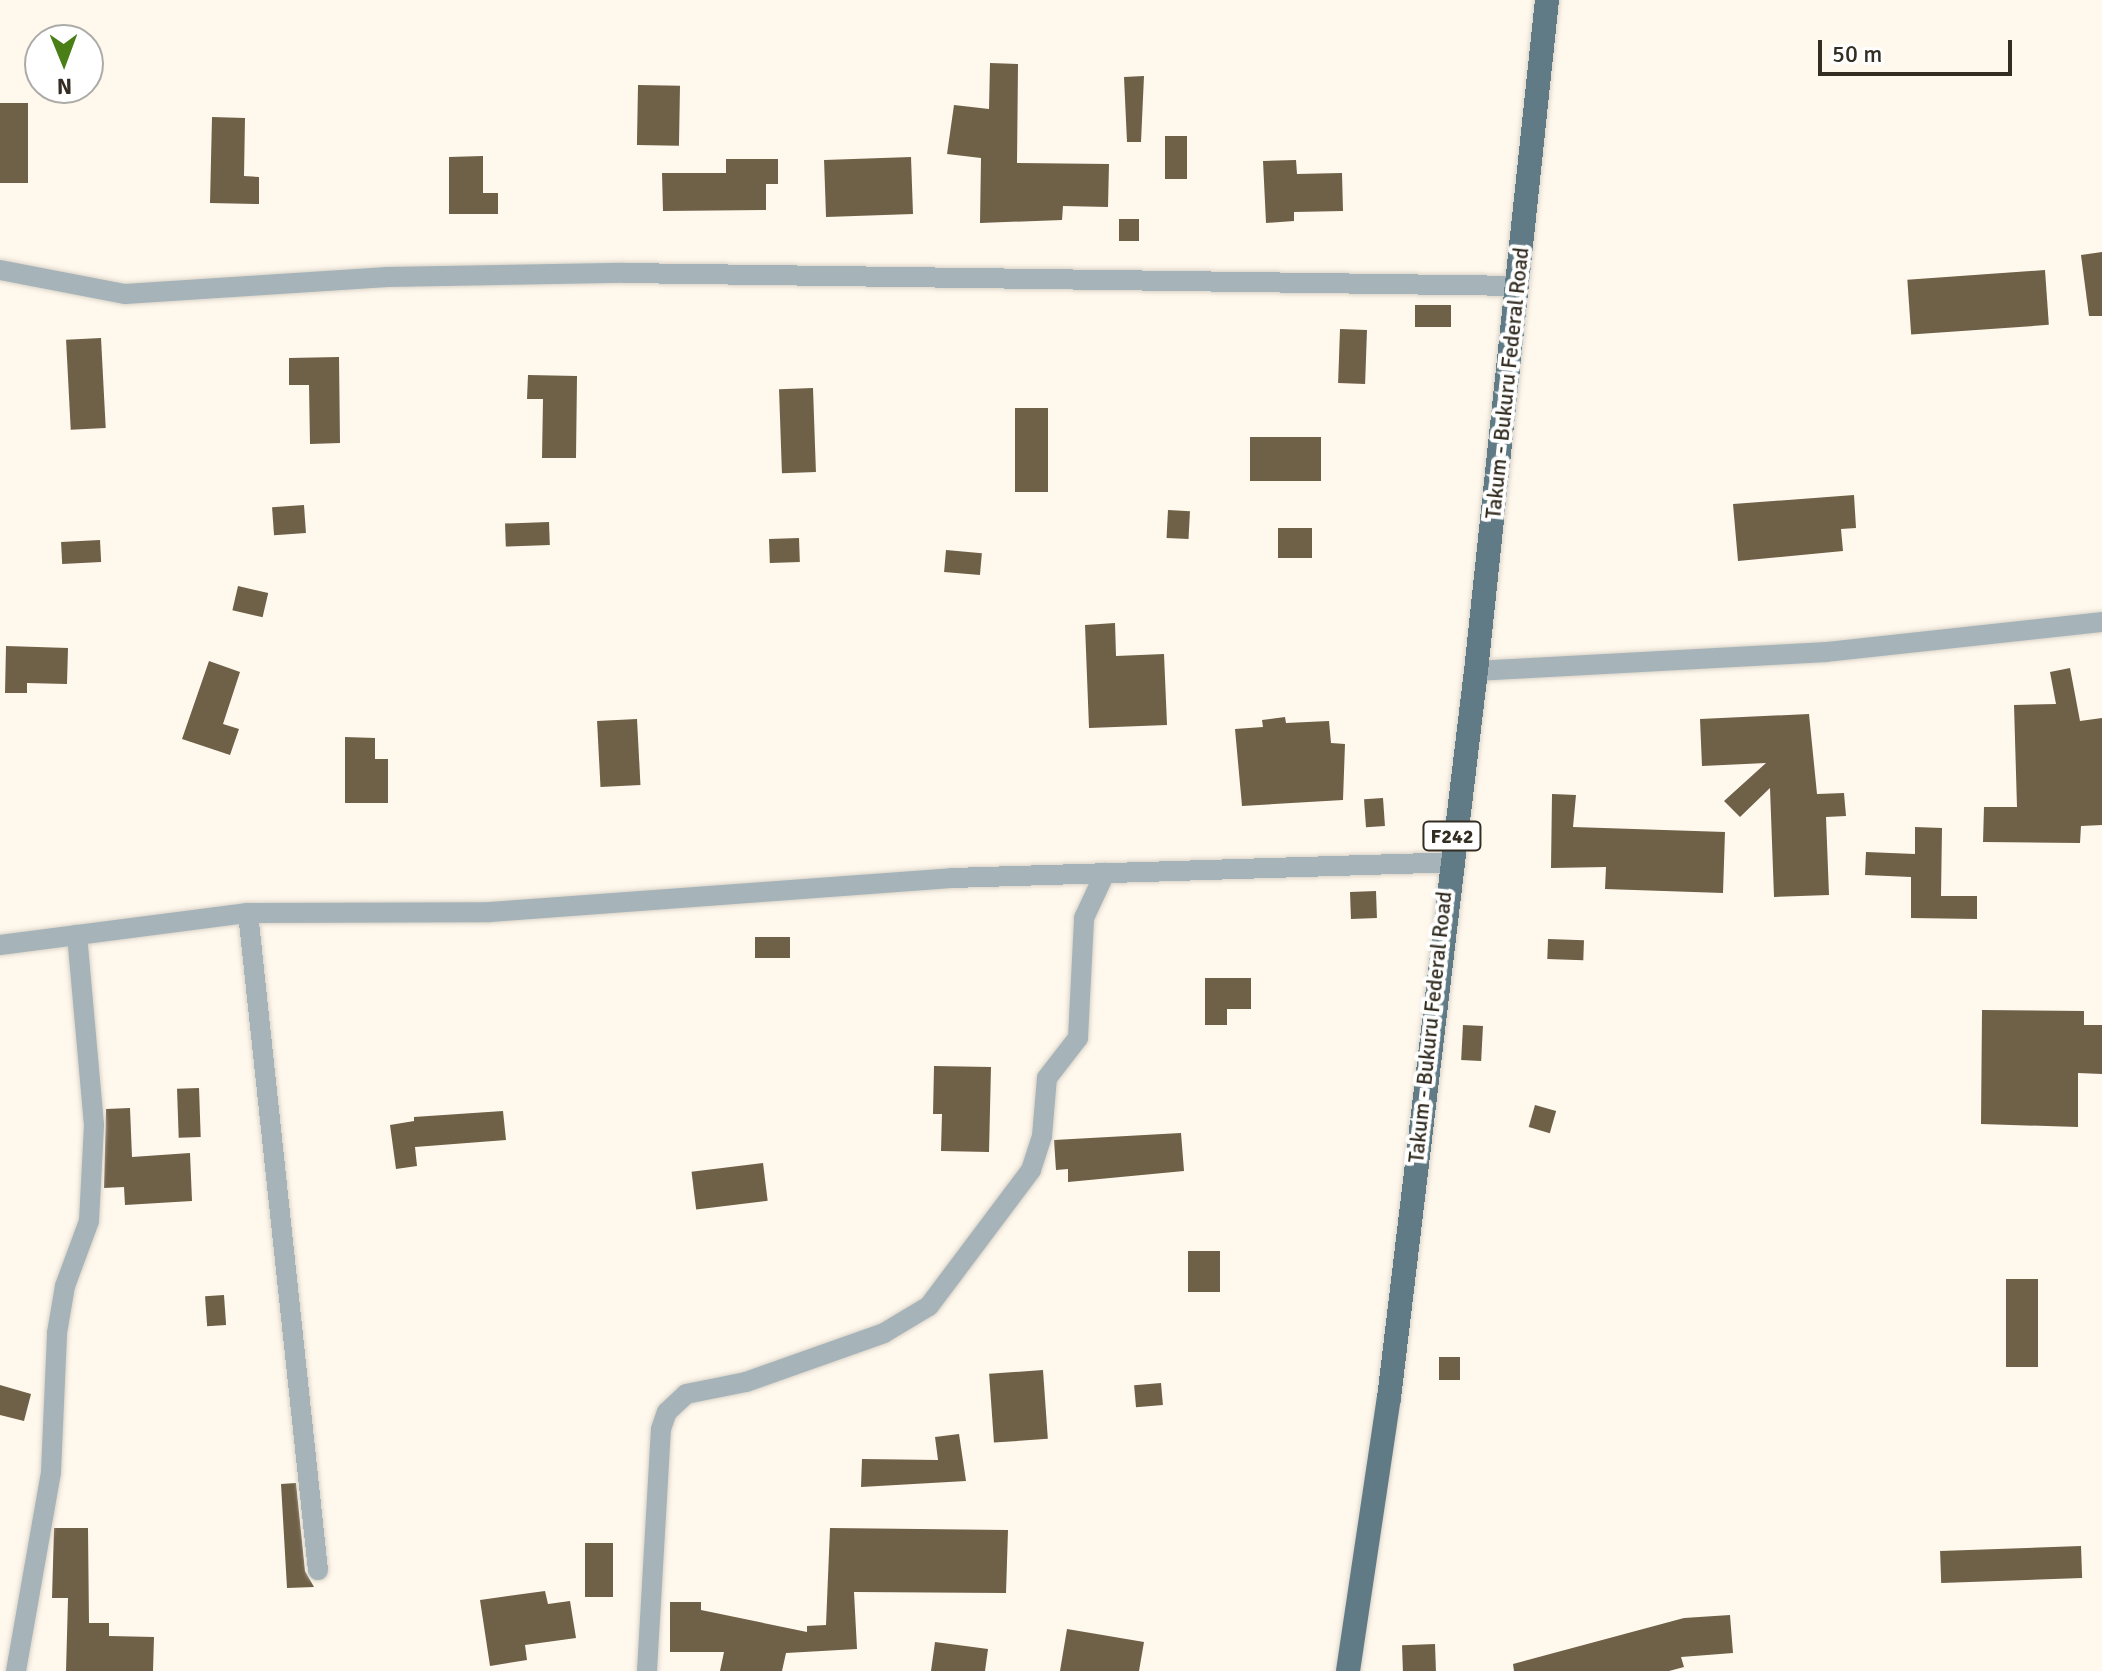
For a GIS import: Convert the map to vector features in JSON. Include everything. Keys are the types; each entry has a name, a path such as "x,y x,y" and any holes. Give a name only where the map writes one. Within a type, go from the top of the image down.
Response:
{"main road":[{"name":"Takum - Bukuru Federal Road","path":"1348,1671 1389,1398 1449,862 1476,671 1547,0"}],"street":[{"path":"0,270 125,294 387,277 624,273 1518,286"},
{"path":"1476,671 1826,652 2102,622"},
{"path":"0,945 248,913 490,912 952,878 1449,862"},
{"path":"647,1671 661,1429 667,1412 686,1394 746,1382 884,1333 929,1306 1031,1170 1042,1136 1047,1078 1078,1038 1084,918 1105,873"},
{"path":"248,913 318,1570"},
{"path":"16,1671 51,1472 62,1301 89,1221 94,1125 77,935"}],"building":[{"path":"990,63 1018,64 1017,163 1109,164 1108,207 1063,206 1062,220 980,223 981,158 947,154 954,105 989,109"},
{"path":"1144,76 1141,142 1127,142 1124,77"},
{"path":"638,85 680,86 679,146 637,145"},
{"path":"0,103 28,104 28,183 0,183"},
{"path":"212,117 245,118 244,176 259,177 259,204 210,203"},
{"path":"1165,136 1187,136 1187,179 1165,179"},
{"path":"483,156 483,193 498,193 498,214 449,214 449,157"},
{"path":"911,157 913,214 826,217 824,160"},
{"path":"726,159 778,159 778,184 766,184 766,210 663,211 662,173 726,173"},
{"path":"1296,160 1297,174 1342,173 1343,211 1294,212 1294,221 1266,223 1263,161"},
{"path":"1119,219 1139,219 1139,241 1119,241"},
{"path":"2102,252 2102,316 2089,316 2081,255"},
{"path":"2045,270 2049,325 1911,334 1907,280"},
{"path":"1415,305 1451,305 1451,327 1415,327"},
{"path":"1340,329 1367,330 1365,384 1338,383"},
{"path":"101,338 106,428 71,430 66,340"},
{"path":"339,357 340,443 310,444 309,385 289,385 289,358"},
{"path":"528,375 577,376 576,458 542,458 543,399 527,399"},
{"path":"813,388 816,472 782,473 779,389"},
{"path":"1015,408 1048,408 1048,492 1015,492"},
{"path":"1250,437 1321,437 1321,481 1250,481"},
{"path":"1854,495 1856,528 1841,529 1843,551 1738,561 1733,504"},
{"path":"304,505 306,533 274,535 272,507"},
{"path":"1168,510 1190,511 1189,539 1167,538"},
{"path":"549,522 550,545 506,547 505,524"},
{"path":"1278,528 1312,528 1312,558 1278,558"},
{"path":"799,538 800,562 770,563 769,539"},
{"path":"100,540 101,562 62,564 61,542"},
{"path":"946,550 982,553 980,575 944,572"},
{"path":"238,586 268,593 263,617 232,610"},
{"path":"1115,623 1116,656 1164,654 1167,725 1089,728 1085,625"},
{"path":"6,646 68,648 67,684 27,683 27,693 5,693"},
{"path":"209,661 240,672 223,724 239,729 230,755 182,739"},
{"path":"2070,668 2080,721 2102,718 2102,825 2081,826 2080,843 1983,842 1984,807 2017,807 2014,705 2056,704 2050,672"},
{"path":"1809,714 1817,794 1844,793 1846,816 1826,817 1829,895 1774,897 1770,788 1740,817 1724,801 1766,763 1702,766 1700,719"},
{"path":"1285,717 1286,723 1329,721 1331,743 1345,744 1343,800 1242,806 1235,729 1263,727 1262,720"},
{"path":"637,719 640,785 601,787 597,721"},
{"path":"345,737 375,738 375,759 388,759 388,803 345,803"},
{"path":"1552,794 1576,795 1573,827 1725,832 1723,893 1605,889 1606,867 1551,868"},
{"path":"1383,798 1385,826 1366,827 1364,799"},
{"path":"1915,827 1942,828 1941,896 1977,896 1977,919 1911,918 1911,877 1865,875 1866,852 1915,854"},
{"path":"1376,891 1377,918 1351,919 1350,892"},
{"path":"755,937 790,937 790,958 755,958"},
{"path":"1548,939 1584,940 1583,960 1547,959"},
{"path":"1205,978 1251,978 1251,1009 1227,1009 1227,1025 1205,1025"},
{"path":"1982,1010 2084,1011 2084,1025 2102,1025 2102,1074 2078,1073 2078,1127 1981,1124"},
{"path":"1463,1025 1483,1026 1481,1061 1461,1060"},
{"path":"934,1066 991,1067 989,1152 941,1151 942,1114 933,1114"},
{"path":"199,1088 201,1137 179,1138 177,1089"},
{"path":"1535,1105 1556,1111 1550,1133 1529,1127"},
{"path":"130,1108 132,1157 190,1153 192,1201 125,1205 124,1187 104,1188 106,1109"},
{"path":"503,1111 506,1140 415,1147 417,1166 396,1169 390,1125 414,1121 414,1117"},
{"path":"1181,1133 1184,1171 1068,1182 1068,1169 1056,1170 1054,1140"},
{"path":"763,1163 768,1201 696,1209 692,1172"},
{"path":"1188,1251 1220,1251 1220,1292 1188,1292"},
{"path":"2006,1279 2038,1279 2038,1367 2006,1367"},
{"path":"224,1295 226,1325 207,1326 205,1296"},
{"path":"1439,1357 1460,1357 1460,1380 1439,1380"},
{"path":"1043,1370 1048,1439 994,1443 989,1374"},
{"path":"1161,1383 1163,1405 1136,1407 1134,1385"},
{"path":"0,1385 31,1394 24,1421 0,1415"},
{"path":"959,1434 966,1481 861,1487 862,1459 938,1460 935,1437"},
{"path":"296,1483 305,1571 314,1587 287,1588 281,1484"},
{"path":"54,1528 88,1528 89,1623 109,1623 109,1636 154,1637 153,1671 66,1671 68,1598 52,1598"},
{"path":"830,1528 1008,1530 1006,1593 854,1592 857,1649 786,1653 782,1671 720,1671 724,1652 670,1652 670,1602 701,1602 701,1610 807,1632 807,1626 826,1625"},
{"path":"585,1543 613,1543 613,1597 585,1597"},
{"path":"2081,1546 2082,1578 1941,1583 1940,1551"},
{"path":"545,1591 548,1604 570,1601 576,1638 525,1645 527,1660 490,1666 480,1600"},
{"path":"1730,1615 1733,1653 1681,1657 1684,1667 1669,1671 1514,1671 1513,1664 1684,1618"},
{"path":"1067,1629 1144,1642 1139,1671 1060,1671"},
{"path":"935,1642 988,1649 985,1671 931,1671"},
{"path":"1435,1644 1436,1671 1403,1671 1402,1645"}]}
